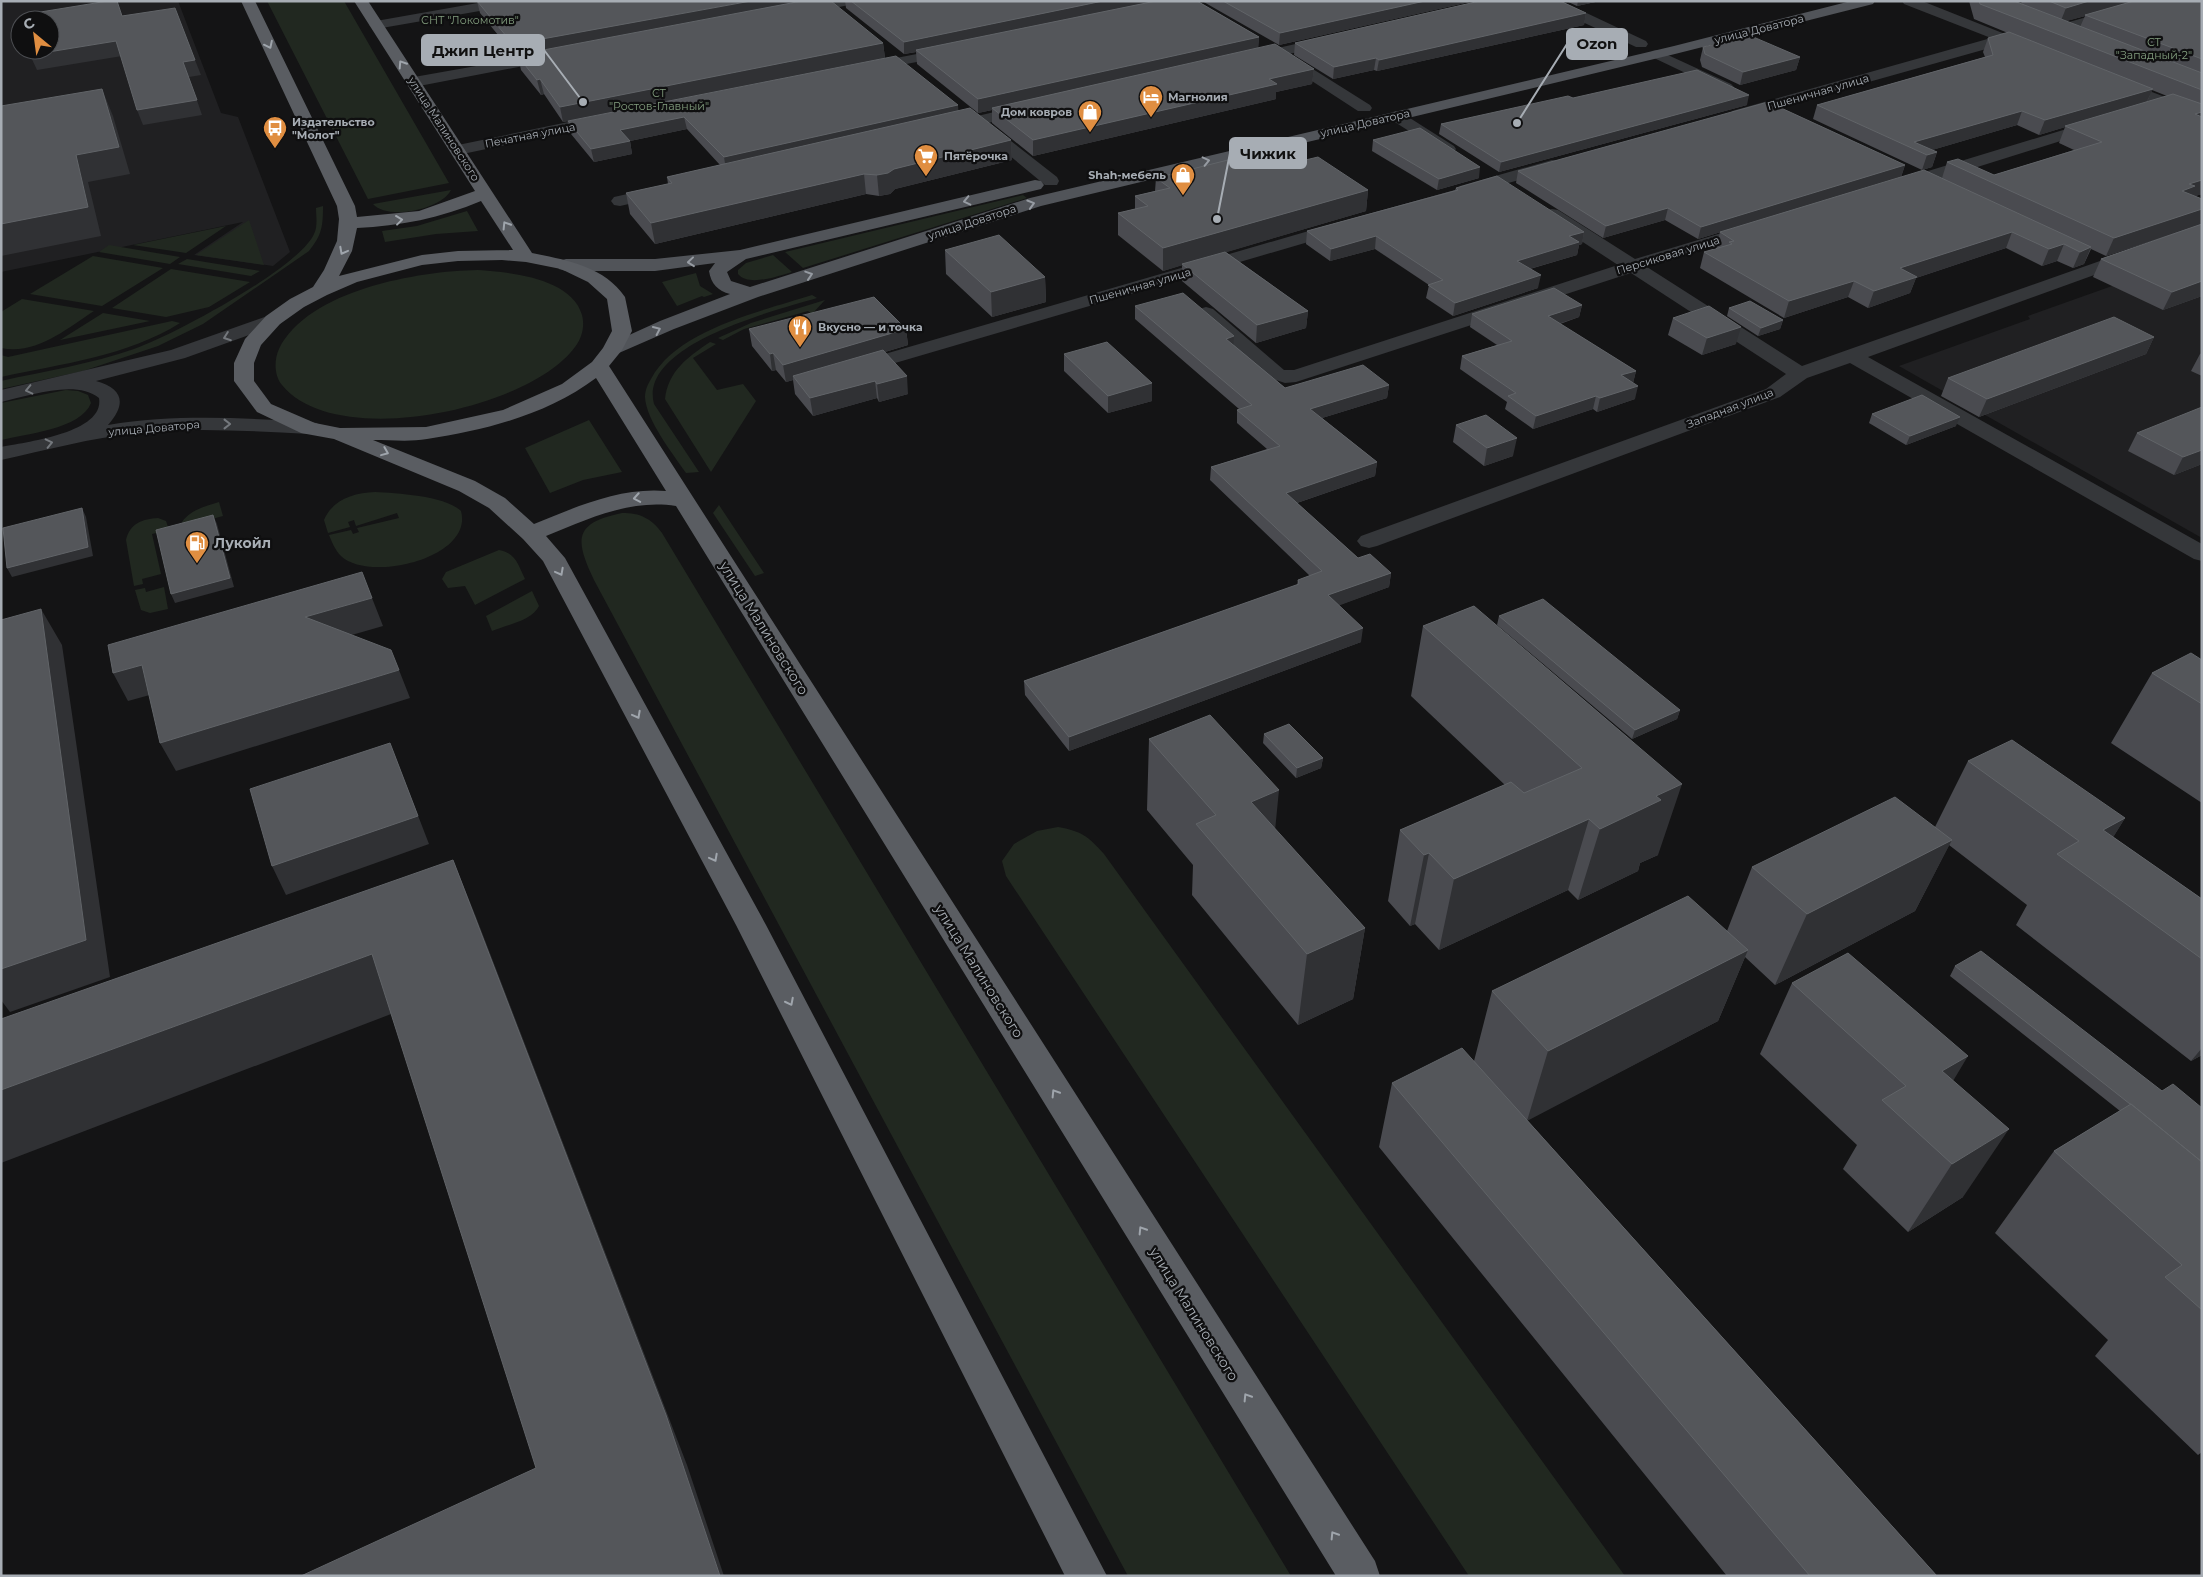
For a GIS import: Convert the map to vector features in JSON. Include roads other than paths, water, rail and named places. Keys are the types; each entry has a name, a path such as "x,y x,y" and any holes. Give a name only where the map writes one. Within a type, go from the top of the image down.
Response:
{"highway":[{"path":"248,1 346,206 350,223 347,244 320,291"},
{"name":"улица Малиновского","path":"361,1 526,257"},
{"path":"350,223 418,218 459,206 486,193"},
{"path":"502,255 526,257 566,265 595,278 616,297 622,331 606,358 569,388 509,415 426,433 340,434 308,428 264,408 244,381 244,363 252,343 273,320 297,303 350,278 422,260 458,256 502,255"},
{"name":"улица Малиновского","path":"606,358 685,501 1360,1576"},
{"path":"340,434 467,486 497,503 531,534 553,558 750,925 1087,1576"},
{"path":"531,534 600,506 623,500 646,496 666,497 685,501"}],"main road":[{"name":"улица Доватора","path":"1345,112 1641,44 1816,1"},
{"name":"улица Доватора","path":"606,358 667,325 751,293 1036,202 1657,54 1868,1"},
{"name":"улица Доватора","path":"566,265 655,265 740,255 1070,177"},
{"path":"740,255 724,264 718,271 718,277 722,283 730,288 751,293"}],"street":[{"path":"376,25 514,1"},
{"path":"783,13 849,1"},
{"path":"1549,1 1641,44"},
{"path":"1909,1 2023,46"},
{"path":"2087,39 2056,27 2158,1"},
{"path":"831,5 846,17"},
{"path":"1237,61 1342,38"},
{"name":"Пшеничная улица","path":"1719,119 2005,39"},
{"path":"1260,43 1364,108"},
{"path":"852,71 968,48"},
{"path":"885,49 915,73"},
{"path":"414,82 565,54"},
{"path":"1657,54 1793,118"},
{"path":"2104,78 2202,117"},
{"path":"2139,112 2167,103"},
{"path":"937,130 1043,106"},
{"path":"960,109 1052,181"},
{"path":"1396,116 1466,160"},
{"name":"Печатная улица","path":"458,150 620,117"},
{"path":"1885,190 2110,120"},
{"path":"1450,194 1565,162"},
{"path":"1897,167 1941,187"},
{"path":"1482,170 1515,191"},
{"path":"620,201 678,188"},
{"path":"1540,207 1800,374"},
{"name":"Пшеничная улица","path":"833,375 1174,285 1355,223"},
{"name":"Персиковая улица","path":"1196,304 1277,374 1285,377 1305,373 1633,266 1773,224"},
{"name":"Западная улица","path":"1369,541 1773,393 1800,374 1852,356 2094,260 2202,230"},
{"path":"1,396 178,354 273,320"},
{"path":"1852,356 2202,554"},
{"path":"56,384 96,386 105,390 110,397 108,411 100,421 82,435"},
{"name":"улица Доватора","path":"1,454 82,435 182,424 308,428"}],"place":[{"name":"Джип Центр","path":"583,102"},
{"name":"Магнолия","path":"1151,118"},
{"name":"Ozon","path":"1517,123"},
{"name":"Дом ковров","path":"1090,133"},
{"name":"Издательство \"Молот\"","path":"275,149"},
{"name":"Пятёрочка","path":"926,177"},
{"name":"Shah-мебель","path":"1183,196"},
{"name":"Чижик","path":"1217,219"},
{"name":"Вкусно — и точка","path":"800,348"},
{"name":"Лукойл","path":"197,564"}],"park label":[{"name":"СНТ \"Локомотив\"","path":"470,20"},
{"name":"СТ \"Западный-2\"","path":"2154,48"},
{"name":"СТ \"Ростов-Главный\"","path":"659,99"}]}
